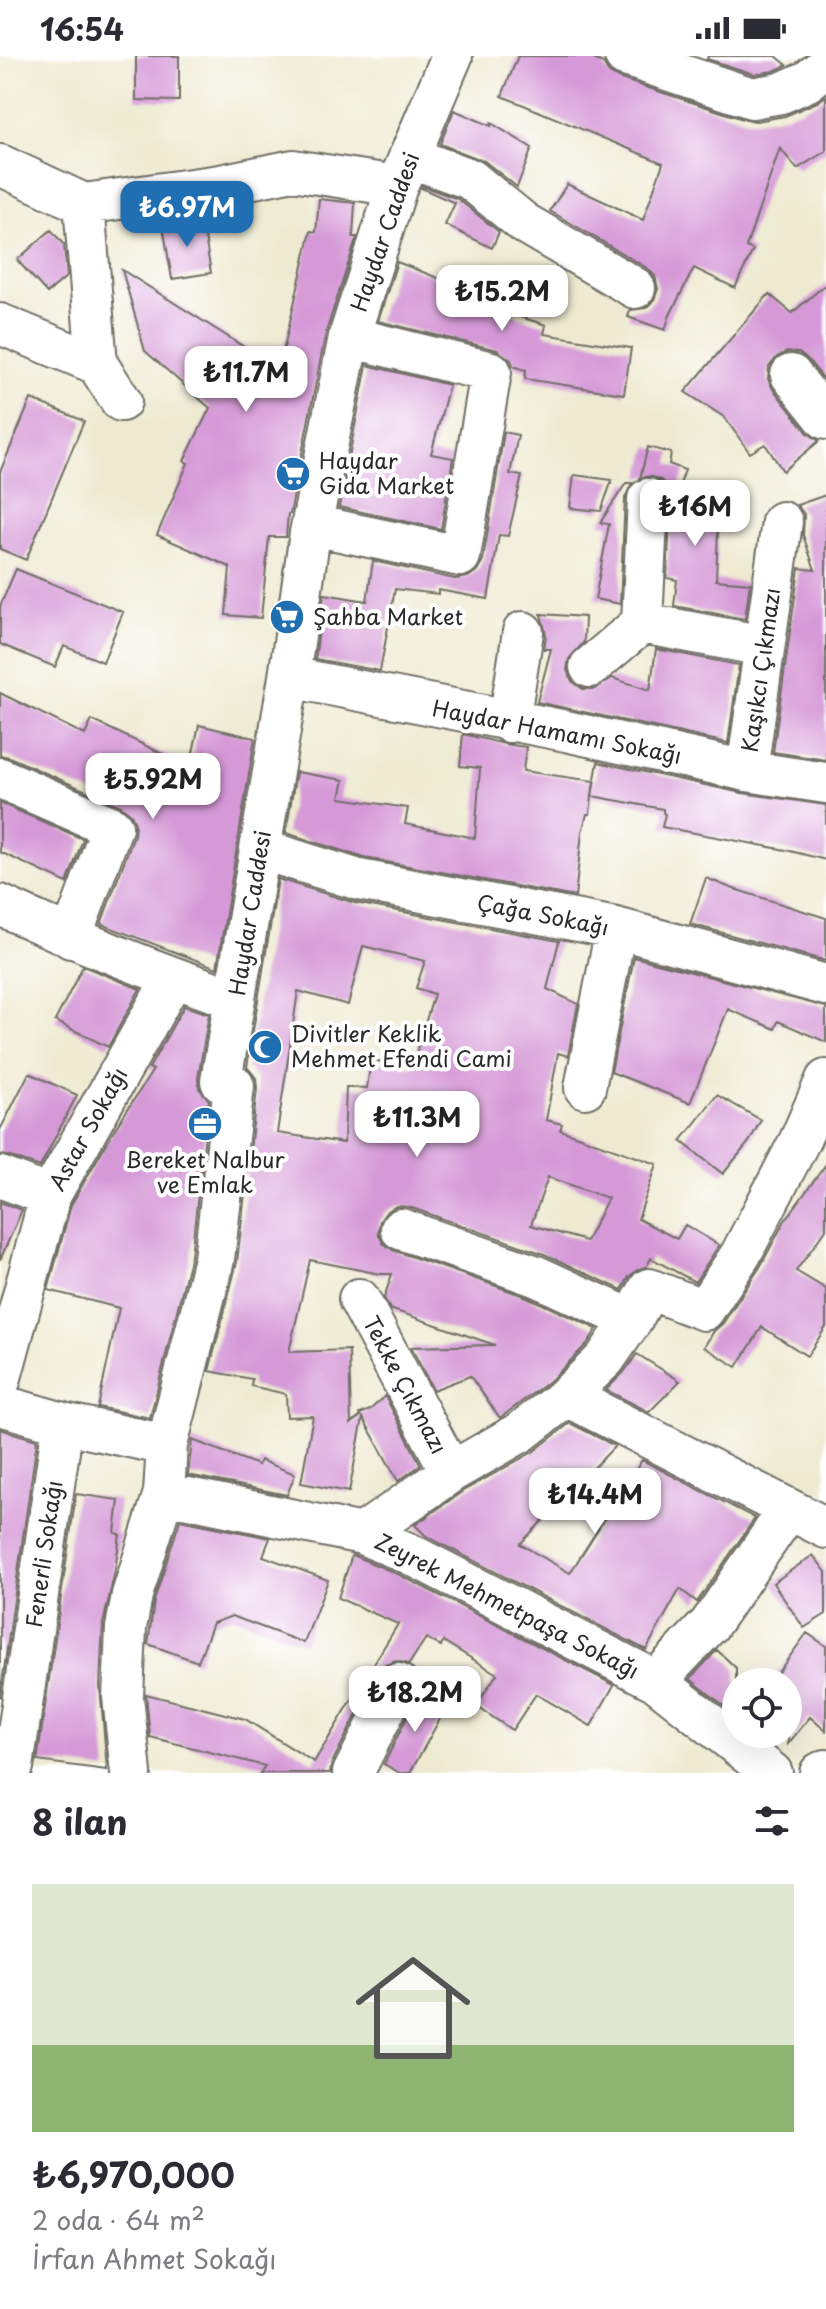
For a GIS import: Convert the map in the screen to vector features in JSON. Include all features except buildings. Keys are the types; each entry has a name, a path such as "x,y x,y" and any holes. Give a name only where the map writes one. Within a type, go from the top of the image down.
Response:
{"street":[{"name":"Haydar Caddesi","path":"131,1773 123,1697 126,1628 132,1595 164,1493 167,1445 214,1259 234,1086 221,1081 312,525 349,337 403,171 452,56"},
{"path":"625,56 752,98 781,93 808,81 826,66"},
{"path":"1,170 84,204 220,185 293,170 403,171 470,179 524,223 635,288"},
{"path":"84,204 97,364 121,401"},
{"path":"0,324 97,364"},
{"path":"312,525 460,556 491,372 349,337"},
{"path":"791,375 826,419"},
{"path":"590,667 642,623 648,499"},
{"name":"Kaşıkcı Çıkmazı","path":"747,771 782,522"},
{"path":"642,623 764,646"},
{"path":"509,722 523,632"},
{"name":"Haydar Hamamı Sokağı","path":"289,677 566,731 747,771 826,783"},
{"path":"0,778 112,827 71,938"},
{"name":"Çağa Sokağı","path":"260,849 359,880 616,928 826,985"},
{"path":"0,905 71,938 235,999"},
{"path":"585,1088 616,928"},
{"name":"Astar Sokağı","path":"0,1381 50,1196 173,978"},
{"path":"362,1534 451,1472 521,1432 567,1396 605,1359 649,1289 704,1310 813,1147 826,1080"},
{"path":"0,1177 50,1196"},
{"path":"401,1229 536,1276 632,1320"},
{"name":"Tekke Çıkmazı","path":"359,1299 451,1472"},
{"path":"567,1396 826,1528"},
{"path":"0,1405 63,1423 167,1445"},
{"name":"Fenerli Sokağı","path":"0,1765 13,1767 63,1423"},
{"name":"Zeyrek Mehmetpaşa Sokağı","path":"164,1493 362,1534 408,1553 656,1681 772,1773"},
{"path":"656,1681 710,1624 789,1509"},
{"path":"353,1773 398,1684"},
{"path":"820,1773 826,1770"}],"place":[{"name":"Haydar Gida Market","path":"293,474"},
{"name":"Şahba Market","path":"287,617"},
{"name":"Divitler Keklik Mehmet Efendi Cami","path":"265,1047"},
{"name":"Bereket Nalbur ve Emlak","path":"205,1124"}]}
